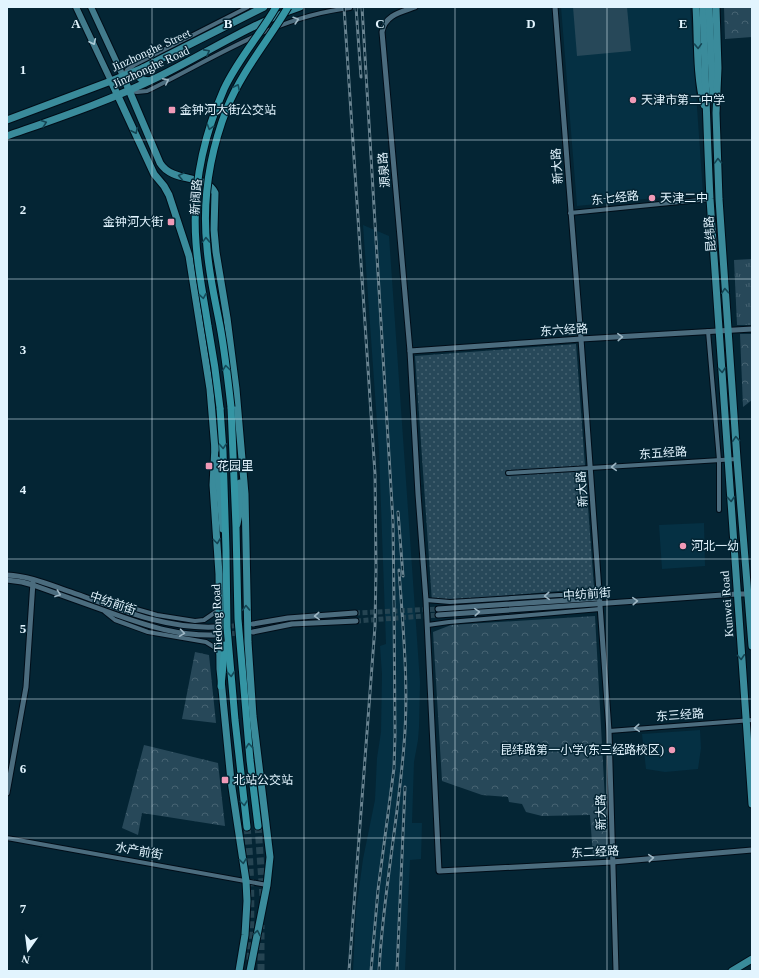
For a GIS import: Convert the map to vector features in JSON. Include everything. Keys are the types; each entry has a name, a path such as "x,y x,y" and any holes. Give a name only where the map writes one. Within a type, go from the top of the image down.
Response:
{"highway":[{"name":"新阔路","path":"220,408 196,242 198,178 204,148 213,118 225,88 236,67 276,7"},
{"name":"新阔路","path":"231,407 225,355 206,247 207,190 211,161 227,108 249,66 288,7"},
{"name":"Tiedong Road","path":"231,407 238,628 250,760 258,826"},
{"name":"Tiedong Road","path":"220,408 226,550 227,627 235,720 247,827"},
{"path":"221,686 227,627"}],"main road":[{"path":"76,7 154,174 169,195 189,256 208,375 219,475 221,518 226,550"},
{"path":"91,7 124,76 160,163 164,169 174,175 208,184 213,188 214,193 214,230 216,252 236,389 245,494 247,622 251,689 270,857 267,885 250,971"},
{"name":"Jinzhonghe Street","path":"111,81 143,68 263,7"},
{"name":"Jinzhonghe Road","path":"7,136 129,91 251,29 300,7"},
{"path":"696,7 699,74 701,94 706,113"},
{"path":"703,7 708,72 716,113"},
{"path":"706,113 709,7"},
{"path":"716,7 718,68 716,113"},
{"path":"143,68 140,73 140,78 149,81"},
{"name":"Jinzhonghe Road","path":"7,120 111,81"},
{"name":"昆纬路","path":"706,113 719,331"},
{"name":"昆纬路","path":"716,113 719,199 728,330"},
{"name":"Kunwei Road","path":"728,330 737,459 750,594 752,646"},
{"name":"Kunwei Road","path":"719,331 737,594 749,720 752,804"},
{"path":"215,446 213,485 214,513 218,547 221,686 231,781 246,881 247,917 239,971"},
{"path":"236,527 239,514 241,457"},
{"path":"238,628 251,689"},
{"path":"745,963 752,954"},
{"path":"732,971 752,959"}],"street":[{"path":"124,76 128,70 134,66 248,7"},
{"name":"源泉路","path":"415,7 389,18 383,24 382,32 410,351 418,494 428,626 439,871"},
{"name":"新大路","path":"555,7 581,339 609,731 616,971"},
{"path":"129,91 137,92 147,90 245,41 291,21 328,10 350,8"},
{"name":"东七经路","path":"570,213 710,199"},
{"name":"东六经路","path":"410,351 752,329"},
{"path":"708,331 719,460 719,510"},
{"name":"东五经路","path":"508,473 737,459"},
{"path":"7,576 23,577 33,582 161,623 188,627 215,627"},
{"name":"中纺前街","path":"7,580 33,582 105,612 151,627 194,634 215,635"},
{"path":"7,793 26,687 33,582"},
{"name":"中纺前街","path":"438,612 600,600 750,594"},
{"path":"426,600 450,602 559,595 591,595 600,600"},
{"path":"108,605 129,607 157,615 195,621 204,620 220,608"},
{"path":"428,626 449,622 600,609"},
{"path":"105,612 115,620 148,632 206,642 214,647 220,654"},
{"path":"253,624 288,618 356,613"},
{"path":"253,632 292,624 356,621"},
{"name":"东三经路","path":"609,731 749,720"},
{"name":"水产前街","path":"7,838 267,885"},
{"name":"东二经路","path":"439,871 612,862 752,850"}],"shaded area":[{"name":"天津市第二中学","path":"561,7 690,7 703,193 577,206"},
{"path":"363,225 389,236 420,682 419,727 414,762 412,823 422,823 421,859 410,860 405,971 353,971 356,911 363,859 375,800 377,758 381,732 382,674 380,646 386,644 379,451"},
{"name":"河北一幼","path":"704,523 705,566 662,569 659,525"},
{"name":"昆纬路第一小学(东三经路校区)","path":"700,730 701,748 698,769 665,772 646,769 642,734"}],"green space":[{"path":"573,7 627,7 631,51 577,56"},
{"path":"724,7 752,7 752,37 725,39"},
{"path":"752,259 752,325 737,325 734,260"},
{"path":"740,334 752,334 752,400 743,407"},
{"path":"576,344 594,588 432,602 415,356"},
{"path":"595,616 608,856 593,857 590,815 542,816 526,812 522,804 509,802 508,797 482,795 442,781 433,632 451,625"},
{"path":"195,652 209,655 216,723 182,719"},
{"path":"144,745 218,763 225,826 142,813 138,835 122,828"}],"tunnel":[{"path":"350,8 363,7"},
{"path":"355,613 438,609"},
{"path":"356,621 438,615"},
{"path":"224,627 250,624"},
{"path":"216,635 250,632"},
{"path":"258,826 263,897"},
{"path":"247,827 251,911 250,961"},
{"path":"261,925 261,971"}],"railway":[{"path":"344,7 375,474 376,569 375,626 349,971"},
{"path":"356,7 361,77"},
{"path":"362,7 393,522 394,606 394,603 395,735 394,768 378,890 371,971"},
{"path":"398,512 403,576"},
{"path":"379,971 384,914 404,745 406,701 405,658 399,570"},
{"path":"397,971 405,787"}],"place":[{"name":"天津市第二中学","path":"633,100"},
{"name":"金钟河大街公交站","path":"172,110"},
{"name":"天津二中","path":"652,198"},
{"name":"金钟河大街","path":"171,222"},
{"name":"花园里","path":"209,466"},
{"name":"河北一幼","path":"683,546"},
{"name":"昆纬路第一小学(东三经路校区)","path":"672,750"},
{"name":"北站公交站","path":"225,780"}]}
